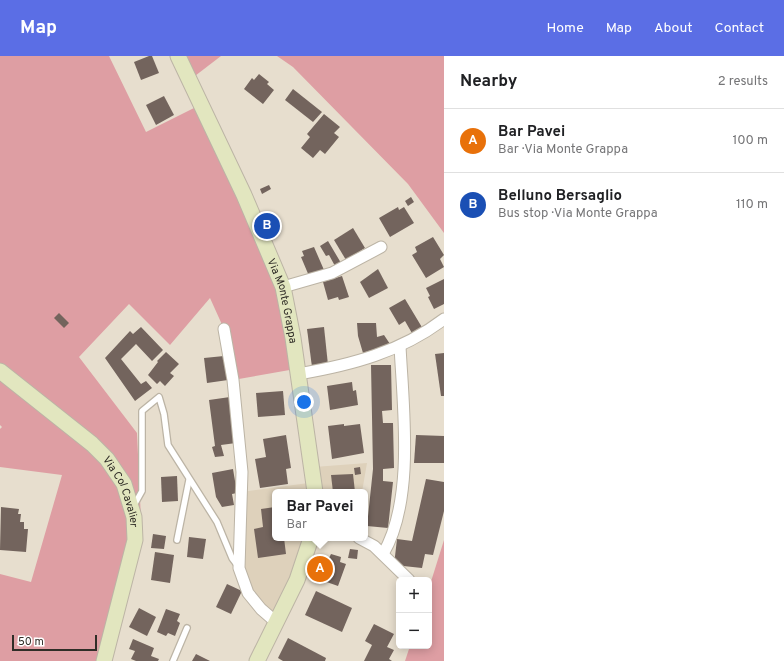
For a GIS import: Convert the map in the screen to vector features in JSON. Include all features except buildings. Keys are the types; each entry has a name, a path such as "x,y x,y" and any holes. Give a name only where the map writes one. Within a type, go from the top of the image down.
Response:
{"street":[{"name":"Via Monte Grappa","path":"178,56 247,202 283,287 298,374 315,489"},
{"path":"283,287 332,273 381,247"},
{"path":"298,374 334,368 357,362 400,346 431,329 444,319"},
{"path":"224,329 233,380 242,472 239,568 248,593 261,609 276,622"},
{"path":"383,554 393,536 396,525 403,475 405,417 400,346"},
{"name":"Via Col Cavalier","path":"0,371 100,451 114,468 124,484 132,509 135,540 104,661"},
{"path":"258,661 297,580 310,541"},
{"path":"365,541 374,546 406,577"}],"lane":[{"path":"132,509 142,491 142,411 159,397 164,414 168,445 217,522 232,558 239,568"},
{"path":"177,540 189,480"},
{"path":"173,661 187,628"}],"shaded area":[{"path":"0,56 109,56 146,132 202,104 272,248 301,368 233,380 224,329 210,298 170,345 129,304 79,357 137,433 141,520 109,661 0,661 0,574 31,582 62,475 0,467 0,429 2,427 0,425"},
{"path":"181,56 221,56 191,79"},
{"path":"277,56 444,56 444,233 408,184 293,67"},
{"path":"367,463 363,489 272,489 272,541 312,541 276,628 242,586 241,492 316,482 314,467"},
{"path":"444,540 444,661 405,661 409,649 432,649 432,578"}],"place":[{"name":"Belluno Bersaglio","path":"267,226"},
{"name":"Bar Pavei","path":"320,569"}]}
